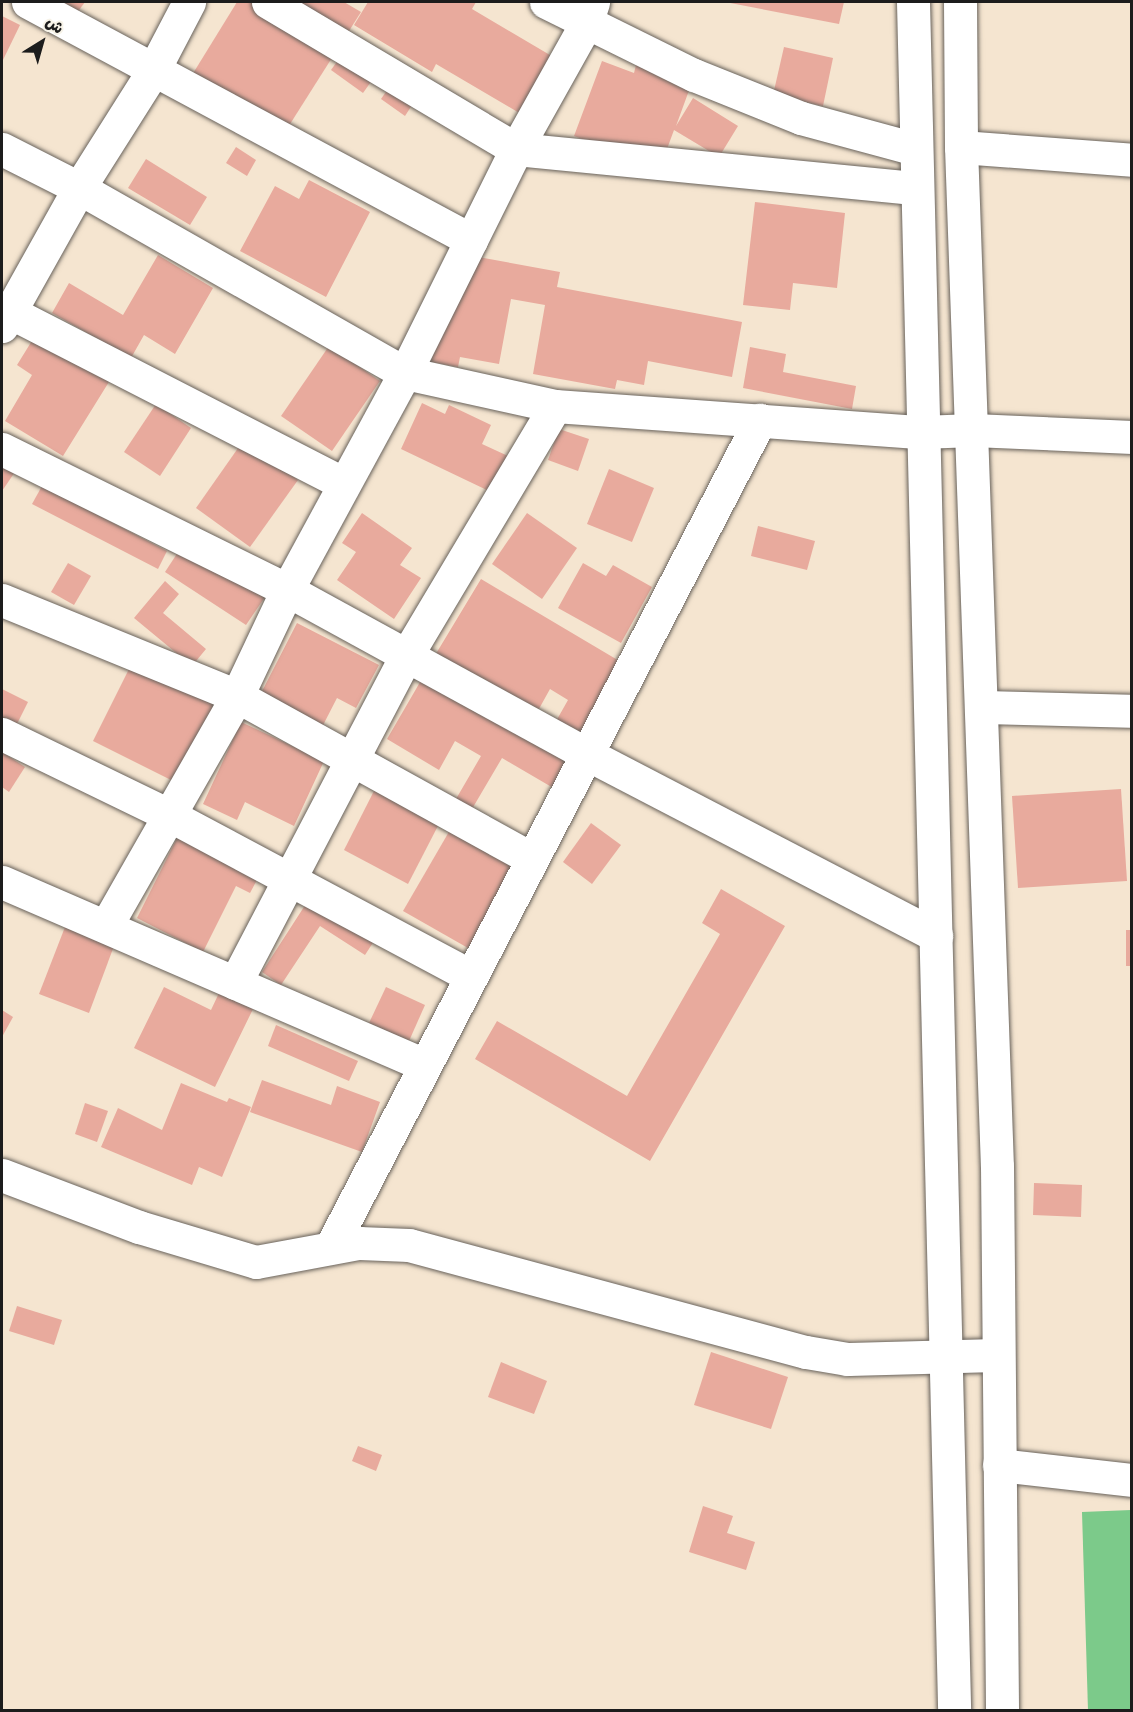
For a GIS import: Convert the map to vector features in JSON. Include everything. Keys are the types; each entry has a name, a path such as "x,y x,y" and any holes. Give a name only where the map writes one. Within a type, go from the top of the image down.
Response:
{"street":[{"path":"28,2 471,240"},
{"path":"189,2 153,70 79,188 4,315 342,483"},
{"path":"268,2 516,149 916,188"},
{"path":"546,2 589,13 694,75 801,118 915,149"},
{"path":"913,2 921,432 936,936 954,1710"},
{"path":"960,2 961,147 996,1154 1002,1710"},
{"path":"106,926 237,696 287,590 342,483 405,373 516,149 589,13"},
{"path":"961,147 1131,160"},
{"path":"2,149 79,188 405,373 555,406 921,432 972,430 1131,437"},
{"path":"235,983 292,880 405,658 555,406"},
{"path":"331,1247 469,975 760,420"},
{"path":"2,449 287,590 405,658 936,936"},
{"path":"2,600 237,696 530,858"},
{"path":"982,707 1131,711"},
{"path":"2,734 169,815 469,975"},
{"path":"2,882 423,1064"},
{"path":"2,1175 138,1227 255,1262 359,1243 409,1245 806,1352 847,1359 998,1354"},
{"path":"999,1464 1131,1480"}],"green space":[{"path":"1131,1510 1131,1710 1088,1710 1082,1512"}],"building":[{"path":"50,2 85,2 74,17"},
{"path":"237,2 344,2 361,12 285,132 192,75"},
{"path":"368,2 476,2 472,9 555,58 521,114 436,64 432,72 354,25"},
{"path":"725,2 844,2 839,24"},
{"path":"2,16 20,25 2,62"},
{"path":"784,47 833,58 823,106 773,95"},
{"path":"341,56 373,79 363,93 331,70"},
{"path":"602,61 634,73 636,65 691,85 676,126 693,98 738,126 719,157 674,130 660,168 574,136"},
{"path":"390,86 414,102 405,116 381,99"},
{"path":"236,147 256,160 247,176 226,163"},
{"path":"146,159 207,197 190,225 128,188"},
{"path":"309,180 370,212 326,297 240,251 275,186 299,199"},
{"path":"755,202 845,213 837,288 793,283 790,310 743,305"},
{"path":"451,252 560,272 557,287 742,322 732,377 648,361 644,385 617,380 615,389 533,374 545,305 511,299 499,364 460,357 458,367 431,362"},
{"path":"158,255 213,288 175,354 144,335 131,358 52,313 69,283 123,315"},
{"path":"38,331 112,377 63,456 5,421 32,375 17,365"},
{"path":"329,346 380,381 332,451 281,416"},
{"path":"750,347 786,354 783,372 856,386 852,409 743,388"},
{"path":"422,403 445,414 449,405 491,425 482,444 508,456 491,492 401,449"},
{"path":"156,404 191,428 160,476 124,452"},
{"path":"559,429 589,439 578,471 548,460"},
{"path":"243,441 298,480 250,547 196,508"},
{"path":"2,463 15,472 2,491"},
{"path":"609,469 654,488 632,542 587,524"},
{"path":"42,486 167,551 158,569 32,504"},
{"path":"362,513 412,548 400,565 421,578 394,619 337,580 356,552 342,543"},
{"path":"527,513 577,548 542,599 492,564"},
{"path":"758,526 815,541 807,570 751,556"},
{"path":"184,543 265,597 246,625 165,572"},
{"path":"68,563 91,576 74,605 51,592"},
{"path":"583,563 606,576 613,565 652,587 621,643 558,608"},
{"path":"481,579 621,662 578,736 555,723 568,700 550,689 535,716 434,657"},
{"path":"165,581 179,594 163,613 206,649 192,666 134,618"},
{"path":"297,623 379,665 356,708 337,698 319,733 257,701"},
{"path":"133,661 227,710 187,788 93,741"},
{"path":"423,677 570,764 555,789 502,758 472,809 456,799 481,756 455,741 439,770 387,739"},
{"path":"2,689 28,702 16,726 2,719"},
{"path":"241,722 324,761 294,826 245,802 237,820 203,804"},
{"path":"2,752 25,767 9,792 2,787"},
{"path":"376,787 441,820 408,884 344,850"},
{"path":"1121,789 1127,881 1018,888 1012,796"},
{"path":"591,823 621,845 592,884 563,862"},
{"path":"182,828 264,867 250,893 236,886 203,952 137,918"},
{"path":"450,830 526,874 468,948 403,911"},
{"path":"721,889 785,926 650,1161 475,1059 497,1021 627,1096 720,934 702,923"},
{"path":"311,896 376,938 365,955 320,926 281,985 262,972"},
{"path":"65,927 114,946 89,1013 39,994"},
{"path":"1126,930 1132,930 1132,966 1126,966"},
{"path":"164,987 211,1010 219,993 253,1009 215,1087 134,1048"},
{"path":"386,987 425,1005 409,1041 369,1023"},
{"path":"2,1010 13,1017 2,1037"},
{"path":"276,1025 358,1061 349,1081 268,1046"},
{"path":"262,1080 331,1105 337,1086 380,1102 362,1152 250,1112"},
{"path":"181,1083 227,1102 229,1098 251,1107 222,1177 199,1167 192,1185 101,1147 118,1108 162,1130"},
{"path":"85,1103 108,1111 97,1142 75,1134"},
{"path":"1034,1183 1082,1185 1081,1217 1033,1215"},
{"path":"17,1306 62,1320 54,1345 9,1331"},
{"path":"711,1352 788,1377 771,1429 694,1405"},
{"path":"501,1362 547,1381 534,1414 488,1397"},
{"path":"358,1446 382,1455 376,1471 352,1461"},
{"path":"703,1506 733,1516 727,1533 755,1542 746,1570 689,1552"}]}
